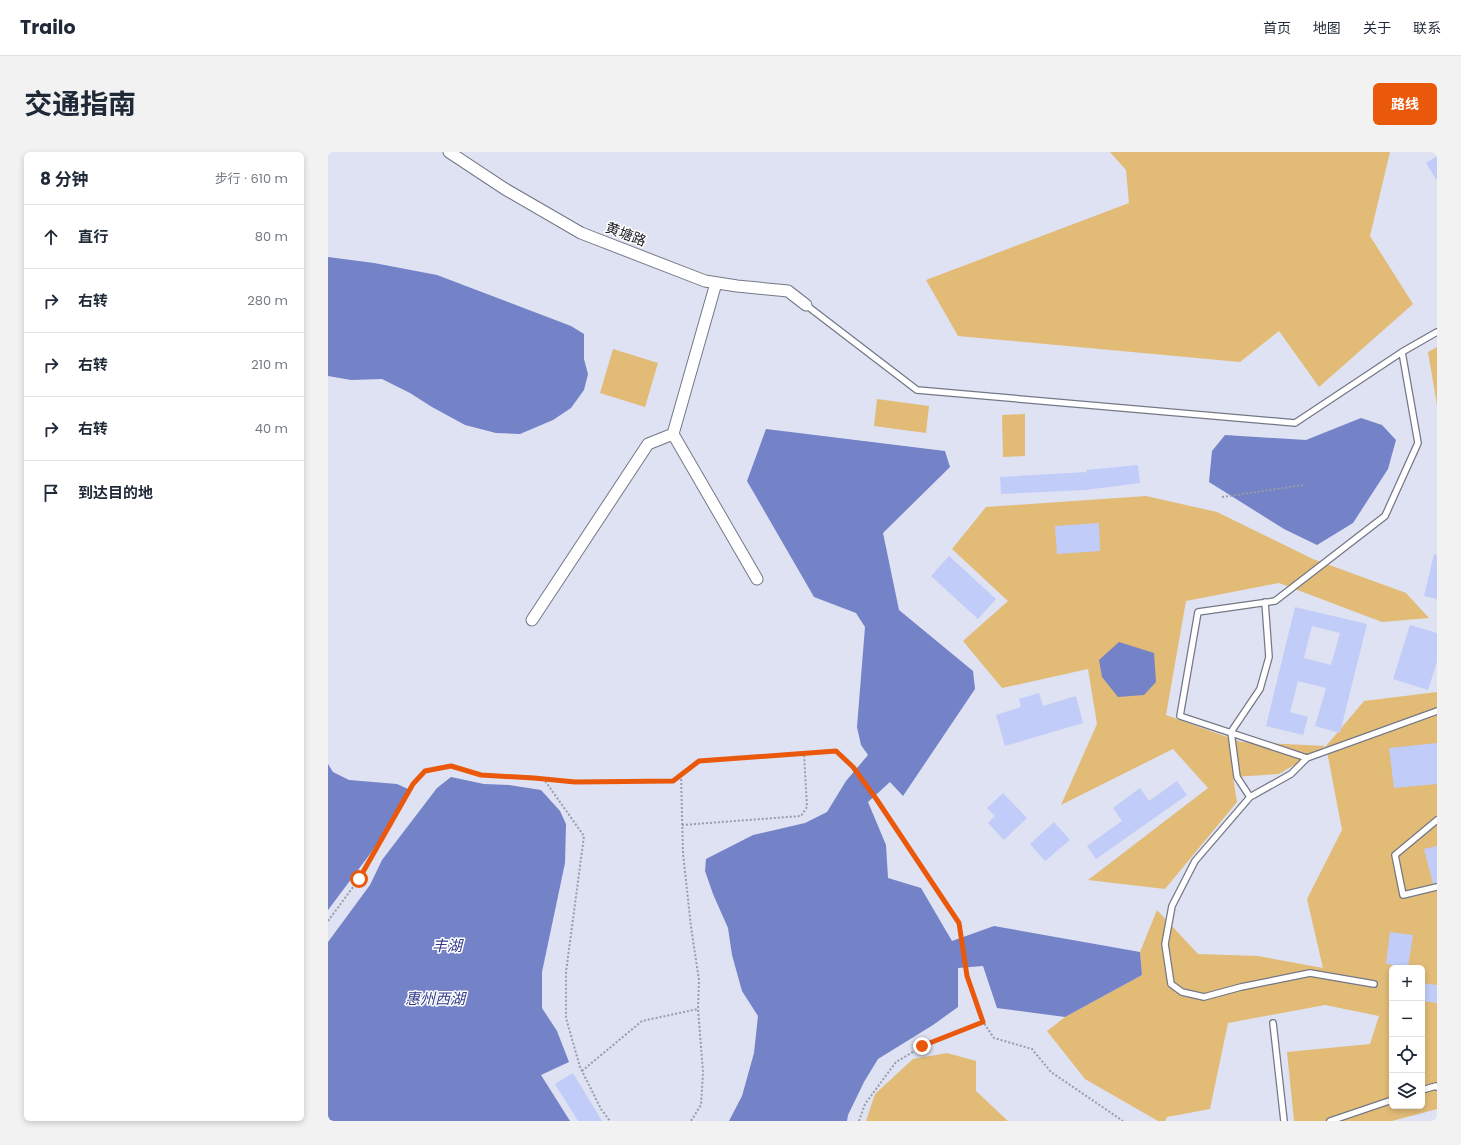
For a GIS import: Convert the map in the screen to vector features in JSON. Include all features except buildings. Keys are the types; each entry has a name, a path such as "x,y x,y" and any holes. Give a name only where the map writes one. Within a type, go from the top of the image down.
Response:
{"street":[{"name":"黄塘路","path":"449,152 505,189 581,233 704,281 788,291 806,305"},
{"path":"716,283 673,434 757,579"},
{"path":"532,620 648,444 673,434"}],"lane":[{"path":"806,305 917,390 1295,423 1402,352 1437,332"},
{"path":"1307,758 1180,716 1198,612 1275,601 1385,516 1418,444 1402,352"},
{"path":"1250,797 1237,776 1231,732 1260,689 1270,657 1265,602"},
{"path":"1374,984 1310,973 1241,987 1204,997 1182,992 1170,984 1166,944 1172,906 1195,861 1250,797 1291,774 1307,758 1437,711"},
{"path":"1437,820 1396,855 1403,895 1437,887"},
{"path":"1273,1023 1284,1121"},
{"path":"1425,1089 1437,1087"},
{"path":"1330,1121 1389,1101"}],"path":[{"path":"1222,496 1304,485"},
{"path":"329,919 359,879 413,784 425,771 451,766 481,775 543,778 575,782 673,781 699,761 836,751 853,767 877,800 959,923 967,976 983,1022 994,1038 1032,1049 1051,1072 1123,1121"},
{"path":"682,825 801,816 807,807 804,753"},
{"path":"681,775 683,853 691,927 699,980 698,1009 703,1072 701,1105 691,1121"},
{"path":"543,778 584,836 566,972 566,1018 582,1071 601,1109 610,1121"},
{"path":"582,1071 642,1021 698,1009"},
{"path":"859,1121 865,1104 896,1062 922,1046 983,1022"}],"shaded area":[{"path":"1110,152 1390,152 1370,236 1413,304 1319,387 1279,331 1240,362 958,336 926,280 1129,203 1126,170"},
{"path":"1437,347 1437,405 1428,352"},
{"path":"613,349 658,363 645,407 600,393"},
{"path":"877,399 929,406 926,433 874,426"},
{"path":"1025,414 1025,456 1003,457 1002,415"},
{"path":"1146,496 1217,512 1313,559 1406,593 1429,618 1382,622 1279,583 1186,601 1166,715 1241,742 1326,746 1279,774 1233,777 1237,802 1165,889 1088,880 1208,788 1173,749 1061,805 1097,724 1088,669 1002,688 963,641 1008,601 952,549 986,507"},
{"path":"1437,692 1437,1109 1392,1121 1294,1121 1287,1052 1370,1044 1379,1016 1325,1005 1228,1023 1210,1109 1167,1117 1165,1121 1158,1121 1085,1079 1047,1031 1065,1017 1142,975 1140,952 1157,910 1198,954 1258,956 1323,968 1307,899 1342,830 1326,746 1364,701"},
{"path":"947,1053 976,1061 976,1091 1008,1121 866,1121 875,1094 913,1059"}],"water":[{"path":"328,257 374,263 437,275 571,326 584,334 584,359 588,374 584,390 571,408 553,420 520,434 496,433 465,425 410,393 382,379 351,380 328,376"},
{"path":"1361,418 1382,425 1396,440 1388,469 1353,523 1317,545 1284,529 1209,482 1212,451 1225,435 1306,440"},
{"path":"766,429 945,451 950,467 883,533 899,610 973,671 975,689 903,796 890,782 868,802 886,845 888,878 921,888 952,941 994,926 1140,952 1142,975 1065,1017 997,1008 983,966 958,968 958,1007 933,1025 878,1059 864,1082 848,1115 847,1121 729,1121 742,1096 754,1053 758,1016 742,991 732,955 728,928 705,871 706,859 753,835 805,823 827,812 846,781 868,755 861,745 857,727 865,627 856,613 814,597 747,481"},
{"path":"1119,642 1154,653 1156,682 1144,695 1118,697 1102,677 1099,660"},
{"path":"328,764 333,772 349,780 397,784 408,789 404,801 370,854 328,910"},
{"name":"惠州西湖","path":"451,777 484,784 509,785 541,790 560,811 566,824 565,863 542,972 542,1008 557,1031 569,1062 541,1075 570,1121 328,1121 328,942 370,885 382,860 437,788"}],"route":[{"path":"359,879 413,784 425,771 451,766 481,775 575,782 673,781 699,761 836,751 853,767 877,800 959,923 967,976 983,1022 922,1046"}],"water label":[{"name":"丰湖","path":"447,946"}]}
